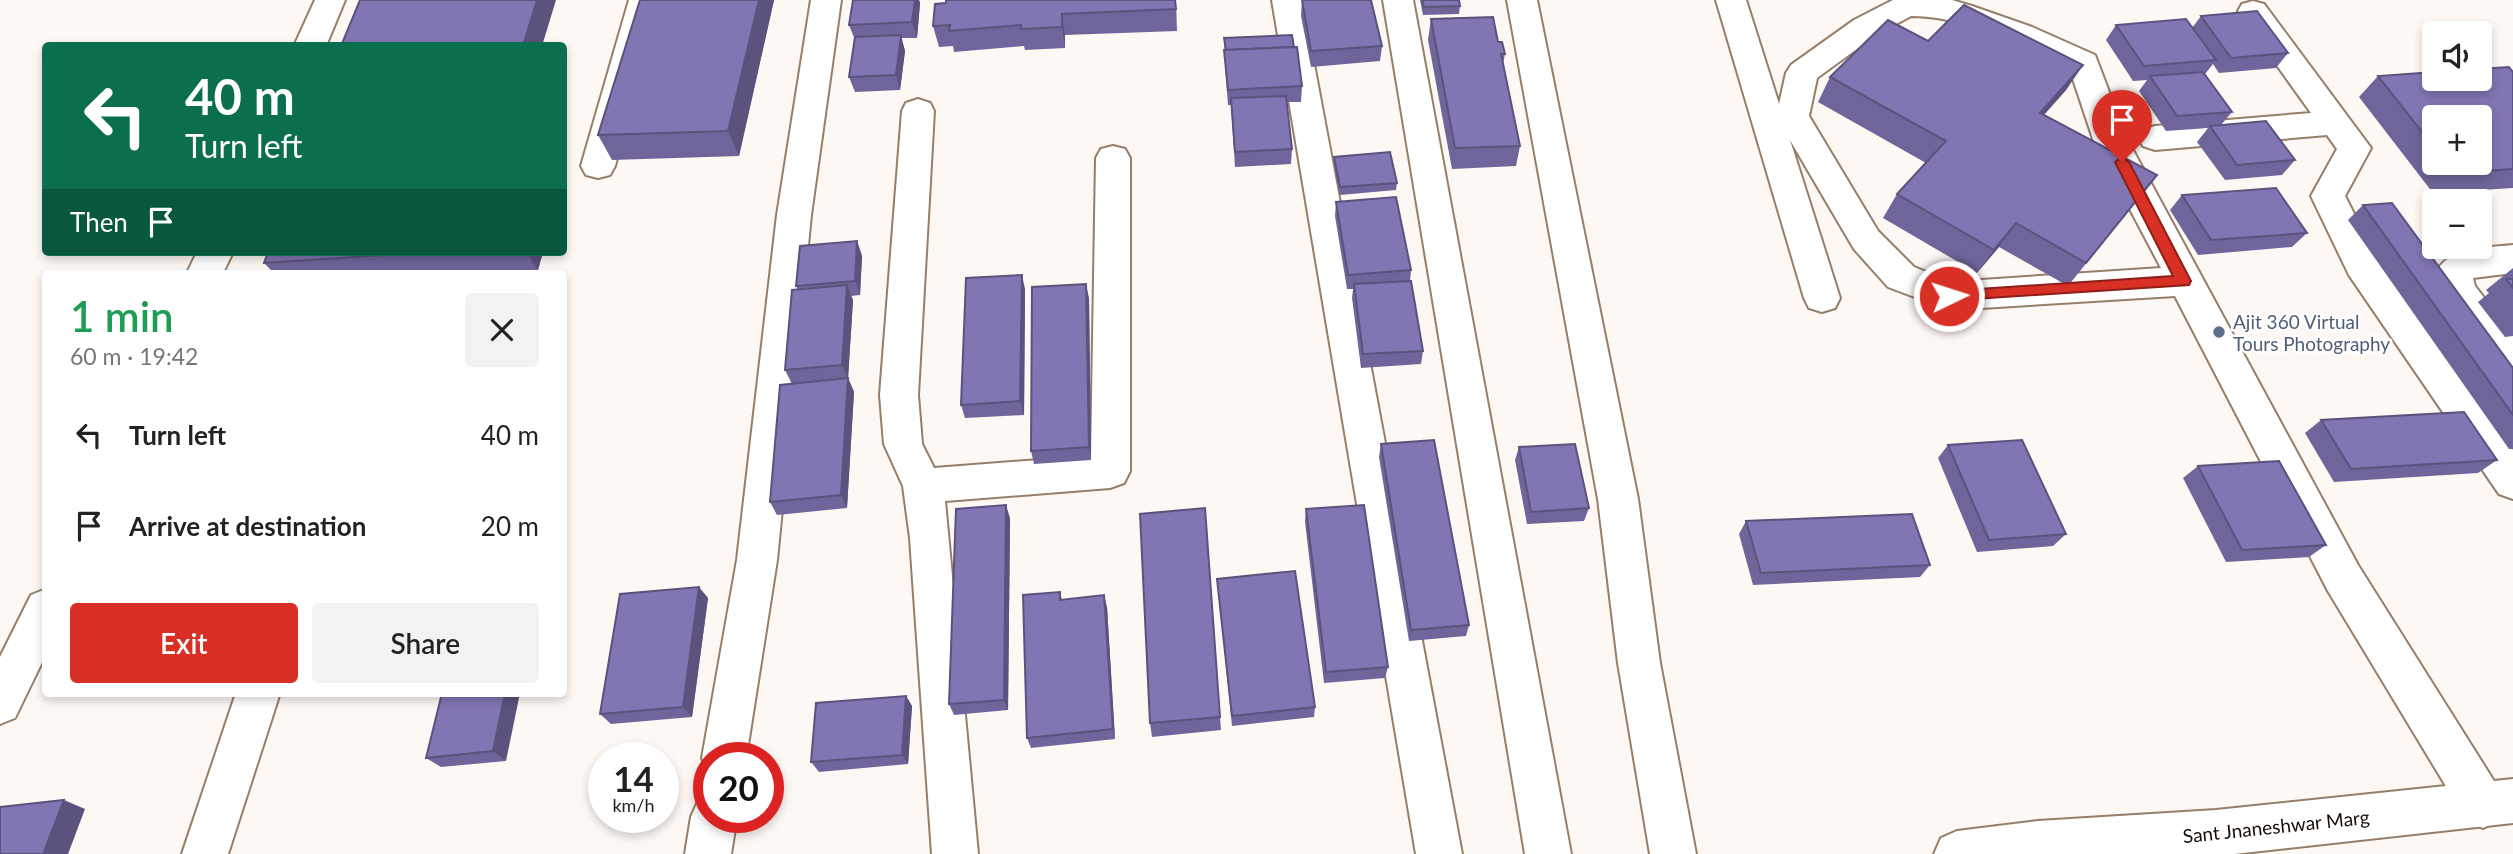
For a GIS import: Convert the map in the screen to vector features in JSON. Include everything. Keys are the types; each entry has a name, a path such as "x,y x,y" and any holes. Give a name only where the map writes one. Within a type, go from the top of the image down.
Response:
{"street":[{"path":"312,42 331,0"},
{"path":"598,166 644,0"},
{"path":"727,742 757,560 794,215 826,0"},
{"path":"1287,0 1439,854"},
{"path":"1398,0 1548,854"},
{"path":"1522,0 1618,499 1639,663 1673,854"},
{"path":"1731,0 1822,298"},
{"path":"2183,281 1949,296 1900,278 1866,240 1794,116 1802,73 1882,17 1910,5 1940,4 1978,14 2084,63 2110,139 2343,578 2498,803"},
{"path":"2253,12 2354,148 2328,196 2362,265 2513,482"},
{"path":"918,111 898,395 903,444 923,486 931,551 955,854"},
{"path":"2155,138 2335,123"},
{"path":"923,486 1110,471 1113,158"},
{"path":"2513,259 2472,263 2454,272 2458,290 2513,364"},
{"path":"0,704 42,616"},
{"path":"205,854 257,697"},
{"name":"Sant Jnaneshwar Marg","path":"1957,854 2038,844 2216,833 2498,803"},
{"path":"708,854 711,833"}],"building":[{"path":"360,0 537,0 524,42 343,42"},
{"path":"640,0 759,0 728,131 598,135"},
{"path":"853,0 915,0 912,22 849,25"},
{"path":"946,0 1175,0 1176,9 1062,14 1062,27 1021,29 1021,25 949,31 950,25 933,26 935,4 946,3"},
{"path":"1302,0 1371,0 1382,46 1311,51"},
{"path":"1422,0 1459,0 1460,6 1424,7"},
{"path":"1964,5 2083,65 2040,113 2157,175 2086,263 2016,223 1994,250 1897,194 1946,141 1830,77 1888,20 1928,41"},
{"path":"2257,11 2288,53 2231,58 2201,16"},
{"path":"1493,17 1498,42 1502,42 1505,54 1501,54 1520,146 1455,148 1431,19"},
{"path":"2186,19 2216,60 2144,66 2116,25"},
{"path":"901,35 896,75 849,77 855,37"},
{"path":"1292,35 1294,47 1226,50 1224,38"},
{"path":"1297,47 1302,86 1228,90 1224,50"},
{"path":"2509,67 2513,72 2513,169 2492,170 2492,105 2422,105 2422,132 2378,76 2422,73 2422,91 2492,91 2492,68"},
{"path":"2203,72 2232,112 2177,116 2150,76"},
{"path":"1286,96 1292,149 1235,152 1231,98"},
{"path":"2266,121 2295,160 2237,165 2210,126"},
{"path":"1390,152 1397,183 1340,187 1334,157"},
{"path":"2276,188 2307,233 2211,240 2182,195"},
{"path":"1396,197 1411,270 1348,275 1336,202"},
{"path":"2392,203 2422,244 2422,259 2433,259 2513,368 2513,415 2363,205"},
{"path":"857,241 855,281 796,286 800,246"},
{"path":"267,256 370,256 264,263"},
{"path":"1022,275 1020,401 961,405 966,278"},
{"path":"2506,279 2513,279 2513,288"},
{"path":"1411,281 1423,351 1363,354 1354,284"},
{"path":"1086,284 1089,447 1031,451 1032,287"},
{"path":"847,285 842,365 785,370 792,290"},
{"path":"848,378 841,495 770,502 780,385"},
{"path":"2464,412 2497,460 2351,469 2321,420"},
{"path":"1434,440 1469,625 1411,630 1381,444"},
{"path":"2022,440 2066,534 1989,540 1948,445"},
{"path":"1575,444 1589,508 1531,512 1519,447"},
{"path":"2279,461 2326,545 2242,550 2198,466"},
{"path":"1006,505 1004,700 949,704 956,509"},
{"path":"1364,505 1388,667 1326,672 1306,509"},
{"path":"1205,508 1220,717 1150,723 1140,514"},
{"path":"1912,514 1930,565 1761,573 1746,521"},
{"path":"1295,571 1315,707 1232,716 1217,579"},
{"path":"699,587 683,707 600,714 620,594"},
{"path":"1060,592 1060,600 1104,595 1113,729 1027,738 1023,595"},
{"path":"906,696 902,755 811,762 816,703"},
{"path":"441,697 504,697 493,751 426,758"},
{"path":"64,800 43,854 0,854 0,807"}],"place":[{"name":"Ajit 360 Virtual Tours Photography","path":"2219,332"}],"route":[{"path":"1949,296 2183,281 2122,162"}]}
